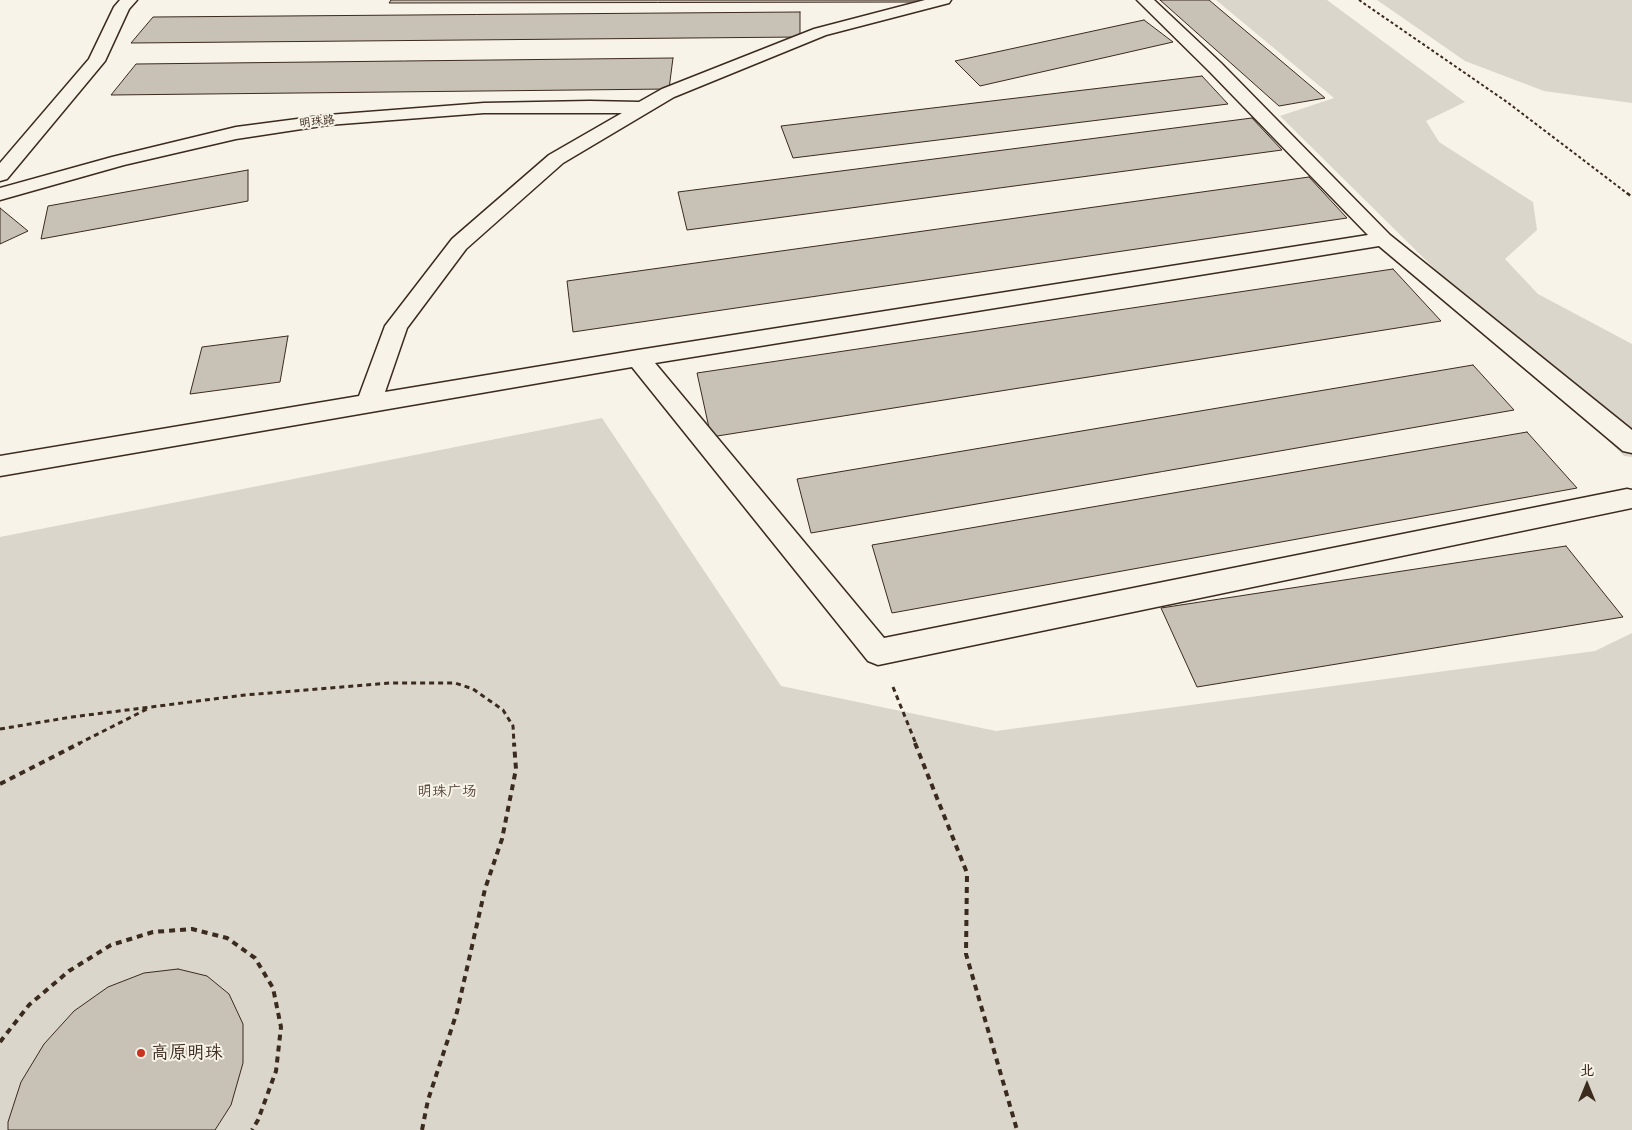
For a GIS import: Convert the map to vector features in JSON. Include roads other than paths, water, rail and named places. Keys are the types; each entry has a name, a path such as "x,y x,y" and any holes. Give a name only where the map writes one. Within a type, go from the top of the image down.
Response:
{"street":[{"path":"0,175 97,61 122,7 129,0"},
{"path":"369,403 396,326 459,244 556,159 668,93 820,32 943,0"},
{"path":"1145,0 1215,67 1382,239 1632,444"},
{"name":"明珠路","path":"0,194 118,161 236,133 328,120 484,108 590,106 643,108"},
{"path":"0,466 638,358 1382,239"},
{"path":"638,358 878,652 1626,499"}],"place":[{"name":"高原明珠","path":"141,1053"}],"park label":[{"name":"明珠广场","path":"447,792"}]}
